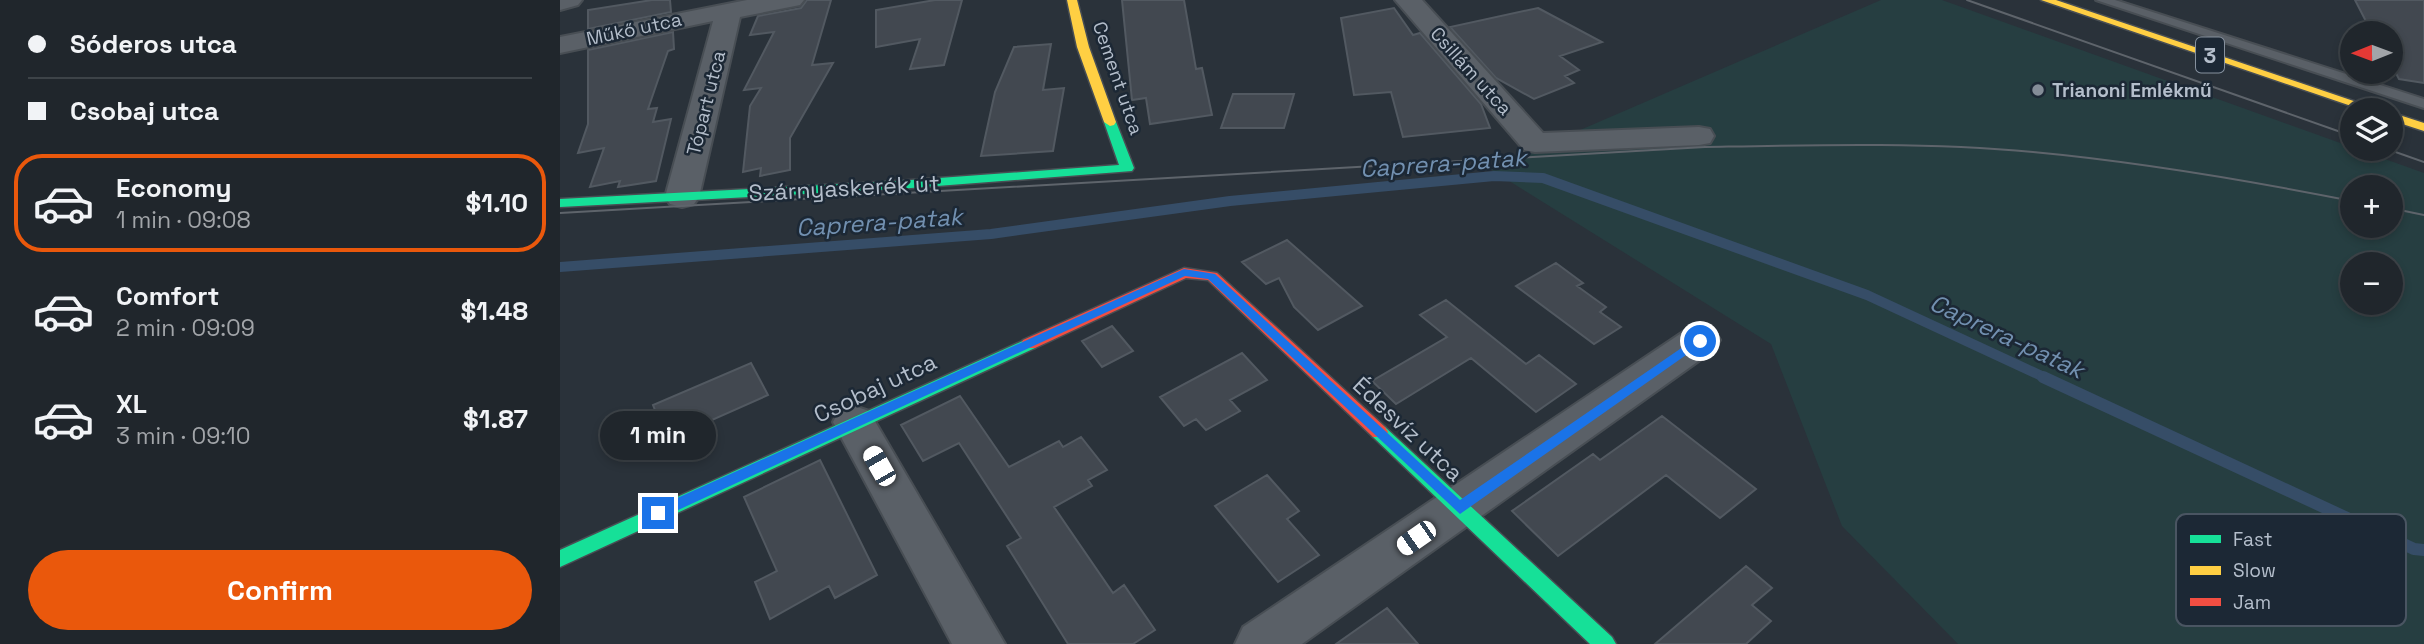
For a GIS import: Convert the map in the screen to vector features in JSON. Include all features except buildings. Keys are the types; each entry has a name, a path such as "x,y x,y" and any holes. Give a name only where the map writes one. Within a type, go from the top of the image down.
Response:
{"street":[{"path":"560,2 569,0"},
{"name":"Műkő utca","path":"560,45 790,0"},
{"name":"Cement utca","path":"1072,0 1083,47 1127,168"},
{"name":"Csillám utca","path":"1408,0 1535,143 1699,136"},
{"name":"3","path":"2046,0 2075,5 2340,98"},
{"name":"Tópart utca","path":"682,197 729,10"},
{"path":"2403,120 2424,127"},
{"name":"Szárnyaskerék út","path":"560,203 898,185 1127,168"},
{"name":"Csobaj utca","path":"560,559 1184,273 1212,276"},
{"name":"Édesvíz utca","path":"1212,276 1605,644"},
{"path":"1261,644 1700,341"},
{"path":"854,422 979,644"}],"lane":[{"path":"2102,0 2424,104"}],"green space":[{"path":"1881,0 1942,0 2340,143 2340,161 2391,161 2424,173 2424,644 1958,644 1842,526 1771,344 1490,169"}],"waterway":[{"name":"Caprera-patak","path":"560,267 991,234 1230,201 1494,176 1543,178 1867,295 2046,378"},
{"name":"Caprera-patak","path":"2043,377 2339,514"},
{"name":"Caprera-patak","path":"2406,545 2424,550"}],"tram line":[{"path":"1967,0 2340,132"},
{"path":"560,213 1705,147 1828,145 1910,145 2073,156 2193,172 2340,199"},
{"path":"2403,155 2424,162"},
{"path":"2403,211 2424,215"}],"traffic: fast":[{"path":"560,203 898,185 1127,168 1110,122"},
{"path":"560,559 1029,344"},
{"path":"1379,432 1605,644"}],"traffic: slow":[{"path":"1072,0 1083,47 1110,122"},
{"path":"2046,0 2340,99"},
{"path":"2403,120 2424,127"}],"traffic: jam":[{"path":"1029,344 1184,273 1212,276 1379,432"}],"place":[{"name":"Trianoni Emlékmű","path":"2038,90"}],"route":[{"path":"658,513 1184,273 1212,276 1460,508 1700,341"}]}
